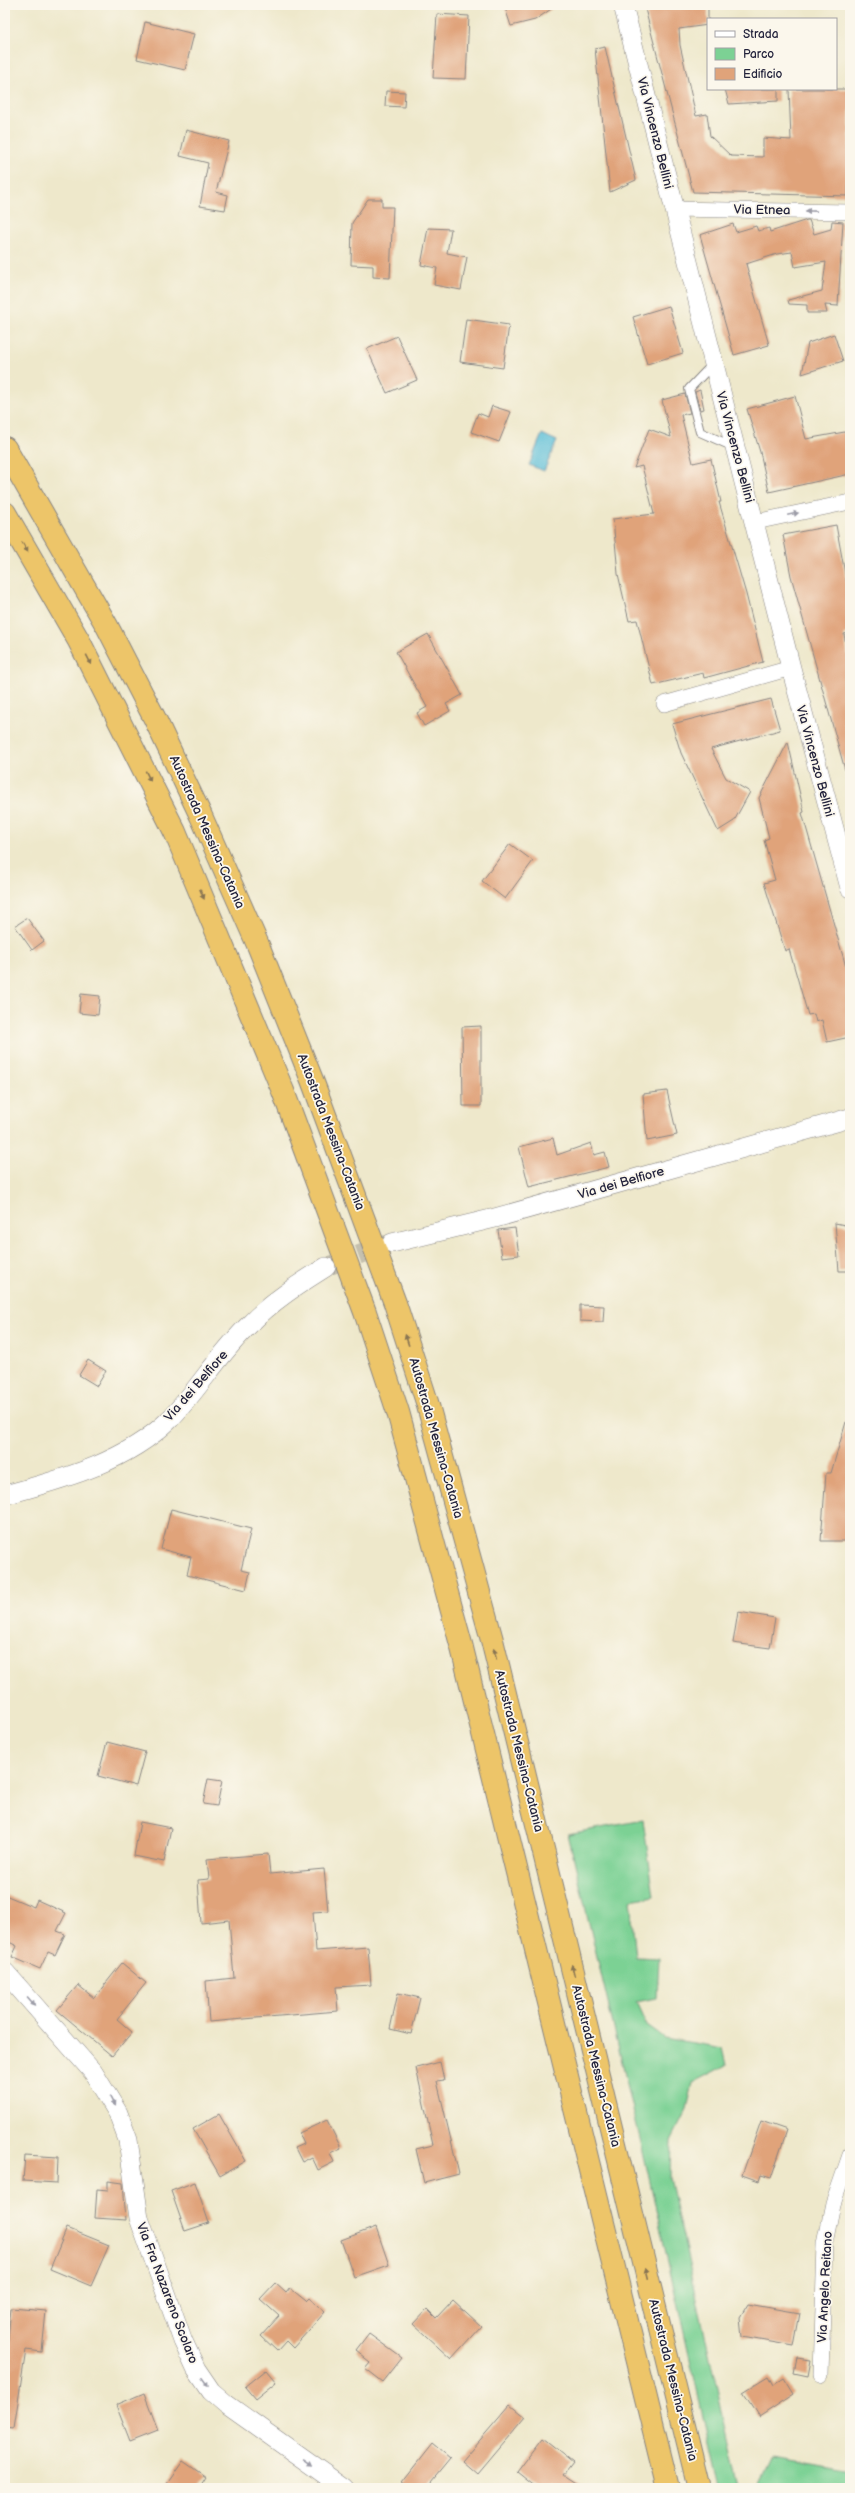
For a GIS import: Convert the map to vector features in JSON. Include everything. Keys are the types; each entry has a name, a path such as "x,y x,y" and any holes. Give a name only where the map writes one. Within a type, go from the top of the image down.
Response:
{"highway":[{"name":"Autostrada Messina-Catania","path":"5,448 107,626 155,719 201,816 258,945 312,1080 395,1303 427,1402 492,1640 699,2488"},
{"path":"5,513 79,641 175,832 283,1090 365,1312 398,1412 462,1648 668,2488"}],"street":[{"name":"Via Vincenzo Bellini","path":"623,5 673,209 755,522 790,668 850,888"},
{"name":"Via Etnea","path":"673,209 850,212"},
{"path":"755,522 850,502"},
{"path":"664,704 790,668"},
{"name":"Via dei Belfiore","path":"392,1243 495,1218 850,1118"},
{"name":"Via dei Belfiore","path":"5,1495 70,1477 110,1460 143,1440 168,1420 248,1325 289,1290 326,1267"},
{"name":"Via Fra Nazareno Scolaro","path":"5,1972 93,2072 118,2112 128,2140 139,2218 183,2341 196,2369 210,2391 344,2488"},
{"name":"Via Angelo Reitano","path":"821,2374 825,2243 832,2204 850,2154"}],"lane":[{"path":"714,363 689,388 700,432 735,447"}],"green space":[{"path":"643,1820 654,1896 630,1900 636,1957 659,1958 657,1998 636,2002 647,2026 664,2038 723,2048 727,2065 693,2083 687,2109 671,2141 670,2178 739,2488 719,2488 645,2160 568,1834"},
{"path":"773,2457 850,2471 850,2488 758,2488"}],"water":[{"path":"542,434 557,441 544,471 529,465"}],"building":[{"path":"504,5 557,5 535,20 511,26"},
{"path":"644,5 708,5 707,25 679,29 680,45 696,116 707,114 710,136 731,156 763,157 763,138 791,140 789,90 850,89 848,196 693,192"},
{"path":"437,14 469,16 466,79 433,78"},
{"path":"145,22 194,34 185,70 137,59"},
{"path":"605,47 636,180 610,192 595,49"},
{"path":"725,90 778,90 778,101 729,104"},
{"path":"386,91 405,92 404,107 385,106"},
{"path":"186,130 229,141 216,192 228,195 225,210 200,206 208,163 180,156"},
{"path":"368,199 382,199 382,207 393,207 390,278 373,277 373,266 351,265 352,223"},
{"path":"809,220 814,234 831,229 832,221 843,222 838,306 825,305 827,313 807,313 807,305 789,304 788,300 822,291 826,262 795,267 792,252 777,254 746,264 769,345 734,355 700,235 733,224 736,232 756,226 758,231 769,228 770,232"},
{"path":"428,228 451,229 447,253 467,257 461,290 434,285 437,268 421,265"},
{"path":"669,306 683,353 647,364 633,317"},
{"path":"466,319 509,325 503,368 460,362"},
{"path":"834,334 843,361 802,374 808,343"},
{"path":"397,336 417,380 387,393 367,349"},
{"path":"700,390 704,409 700,410 695,392"},
{"path":"685,394 690,413 681,415 693,463 711,459 721,502 719,502 746,594 763,662 704,678 703,673 653,685 637,620 629,621 618,574 613,519 654,514 642,466 634,468 649,429 671,437 662,400"},
{"path":"795,396 806,439 850,431 850,474 769,492 760,452 747,409"},
{"path":"492,406 511,412 499,442 471,432 478,413 488,417"},
{"path":"836,525 850,601 850,633 844,634 850,668 850,769 845,770 791,576 783,535"},
{"path":"428,634 462,695 446,704 450,711 424,726 417,713 427,707 396,652"},
{"path":"771,699 780,730 711,749 726,778 750,792 734,821 718,831 681,753 672,724"},
{"path":"788,742 804,812 802,813 850,981 850,1037 827,1042 822,1020 816,1022 814,1014 808,1015 789,949 785,951 764,883 775,880 764,840 769,838 759,798"},
{"path":"510,844 533,861 505,899 482,881"},
{"path":"27,918 44,941 32,950 15,926"},
{"path":"81,994 100,996 98,1015 79,1013"},
{"path":"481,1026 481,1106 463,1106 462,1027"},
{"path":"667,1091 677,1135 647,1141 643,1094"},
{"path":"553,1138 557,1155 591,1143 594,1155 605,1152 609,1167 529,1187 519,1147"},
{"path":"835,1223 850,1226 850,1271 839,1271"},
{"path":"515,1228 519,1255 502,1257 498,1230"},
{"path":"580,1305 604,1306 603,1322 580,1321"},
{"path":"88,1360 106,1371 97,1386 79,1375"},
{"path":"846,1422 850,1423 850,1541 821,1541 826,1473 831,1473"},
{"path":"171,1509 251,1529 241,1570 250,1572 246,1590 187,1575 191,1557 161,1549"},
{"path":"738,1612 775,1618 770,1648 733,1643"},
{"path":"107,1742 145,1752 136,1786 98,1776"},
{"path":"208,1779 222,1781 217,1806 203,1804"},
{"path":"140,1822 171,1828 164,1862 134,1856"},
{"path":"268,1854 270,1874 324,1869 328,1911 313,1912 316,1951 368,1947 371,1985 336,1987 338,2011 209,2022 206,1981 234,1978 229,1920 201,1923 198,1880 209,1879 207,1859"},
{"path":"5,1895 34,1907 37,1900 66,1913 57,1931 65,1934 55,1955 48,1952 40,1969 12,1957 17,1946 5,1940"},
{"path":"122,1963 146,1983 117,2019 132,2032 112,2056 57,2010 78,1985 94,1998"},
{"path":"398,1993 420,1998 411,2034 390,2029"},
{"path":"440,2062 444,2080 437,2081 459,2174 424,2183 416,2149 433,2145 416,2068"},
{"path":"219,2114 246,2161 220,2176 193,2129"},
{"path":"327,2120 341,2148 330,2153 334,2162 318,2170 312,2157 302,2162 295,2148 304,2144 299,2133"},
{"path":"761,2121 787,2130 771,2178 761,2175 759,2181 742,2175"},
{"path":"25,2155 58,2157 57,2183 23,2181"},
{"path":"108,2181 123,2183 126,2220 95,2218 97,2189 108,2190"},
{"path":"195,2182 209,2223 185,2231 171,2191"},
{"path":"376,2227 389,2265 354,2277 341,2240"},
{"path":"67,2228 109,2245 91,2286 50,2269"},
{"path":"275,2283 286,2293 290,2288 306,2301 309,2298 325,2312 293,2348 286,2341 277,2351 261,2336 279,2316 260,2299"},
{"path":"453,2300 481,2326 451,2359 413,2324 427,2309 436,2318"},
{"path":"748,2304 800,2313 794,2346 742,2337 740,2317"},
{"path":"11,2308 46,2311 42,2352 26,2350 14,2428 5,2427 5,2369"},
{"path":"369,2334 402,2358 383,2382 365,2368 370,2362 356,2351"},
{"path":"797,2358 811,2360 808,2376 794,2373"},
{"path":"266,2370 276,2382 255,2399 245,2387"},
{"path":"769,2376 774,2385 784,2378 794,2394 759,2417 743,2392"},
{"path":"144,2393 158,2430 130,2441 116,2405"},
{"path":"510,2405 525,2417 477,2474 462,2461"},
{"path":"543,2438 573,2462 563,2475 583,2488 537,2488 517,2472"},
{"path":"432,2444 450,2459 426,2488 410,2488 402,2482"},
{"path":"183,2461 206,2477 199,2488 164,2488"}],"tunnel":[{"path":"331,1265 388,1244"}]}
